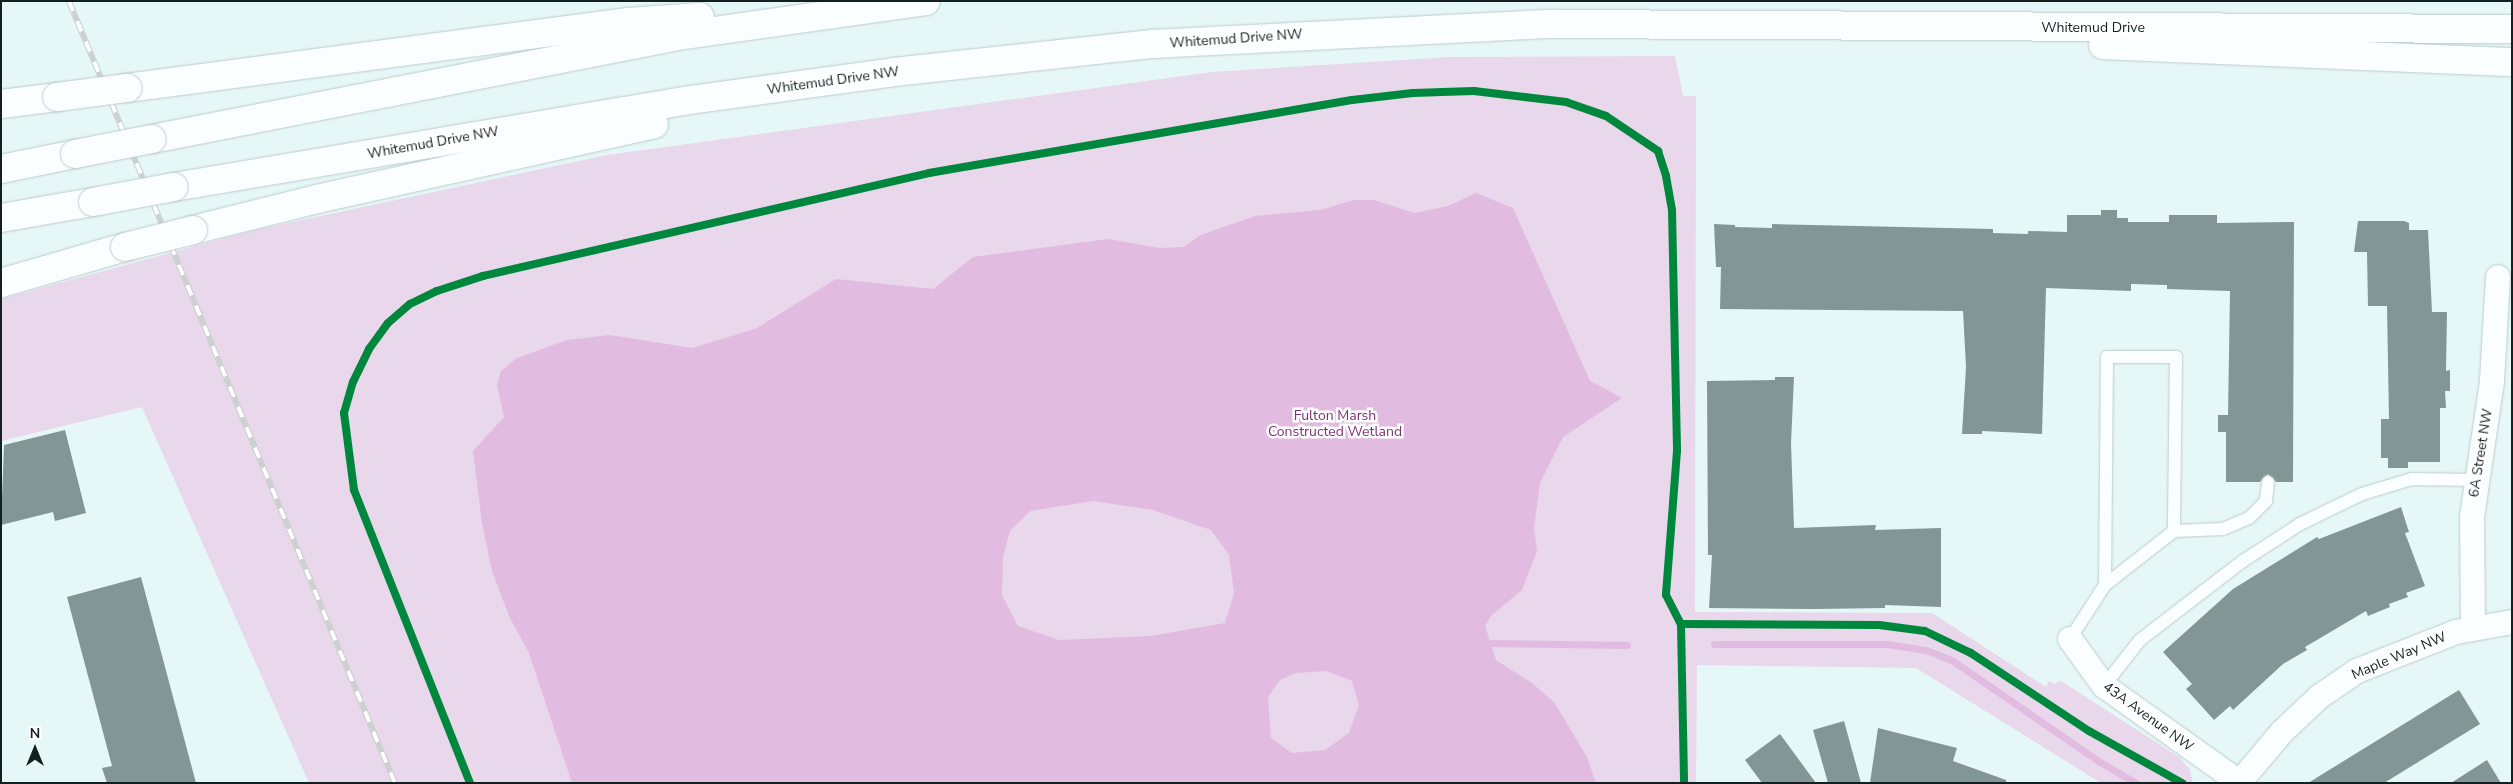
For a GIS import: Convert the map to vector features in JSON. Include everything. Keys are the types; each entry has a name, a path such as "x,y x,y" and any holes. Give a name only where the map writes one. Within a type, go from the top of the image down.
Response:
{"highway":[{"path":"1,104 628,22 926,1"},
{"path":"1,169 678,36 896,4"},
{"name":"Whitemud Drive NW","path":"1,218 680,102 894,72 1152,44 1255,37 1543,24 1674,25"},
{"name":"Whitemud Drive","path":"1674,25 1762,27 2512,29"},
{"path":"1762,27 2280,54 2512,62"},
{"path":"1,283 125,247 317,198 894,72"}],"street":[{"name":"6A Street NW","path":"2473,629 2471,527 2476,480 2492,381 2498,277"},
{"name":"Maple Way NW","path":"2239,783 2282,732 2320,697 2357,671 2408,649 2473,629 2512,622"},
{"name":"43A Avenue NW","path":"2070,639 2104,686 2239,783"}],"lane":[{"path":"2105,585 2107,357 2176,357 2174,531"},
{"path":"2104,686 2140,640 2242,561 2300,524 2362,494 2412,478 2476,480"},
{"path":"2070,639 2105,585 2174,531 2223,529 2248,518 2266,501 2268,482"}],"green space":[{"name":"Fulton Marsh Constructed Wetland","path":"1675,56 1683,96 1696,96 1695,612 1932,613 2046,687 2049,681 2054,684 2061,681 2179,757 2190,770 2193,783 2101,783 1916,668 1697,665 1696,783 309,783 142,407 1,441 1,299 255,230 607,155 1212,72 1451,57"}],"shaded area":[{"path":"1476,193 1513,208 1590,381 1622,398 1563,437 1540,483 1534,528 1537,551 1522,590 1491,616 1485,626 1496,660 1532,683 1554,702 1587,757 1596,783 572,783 529,653 509,616 492,571 482,523 473,451 504,417 497,385 501,371 517,358 567,340 610,335 692,348 755,329 836,279 933,289 973,257 1108,239 1159,248 1183,247 1201,235 1255,216 1320,210 1354,200 1374,200 1414,213 1448,206","holes":["1093,501 1153,510 1211,530 1229,555 1234,593 1225,623 1151,636 1059,640 1018,626 1002,595 1003,557 1010,531 1030,511","1326,671 1352,681 1359,705 1349,733 1325,750 1292,753 1271,738 1268,697 1280,680 1296,673"]}],"building":[{"path":"2101,210 2117,210 2117,218 2128,218 2128,222 2169,222 2169,215 2217,215 2217,223 2294,222 2293,482 2276,482 2268,474 2260,482 2226,482 2226,432 2218,432 2218,415 2228,415 2230,291 2167,289 2167,285 2131,284 2131,291 2046,288 2042,434 1982,431 1982,434 1962,434 1966,367 1963,311 1720,309 1721,267 1716,267 1714,224 1735,225 1735,227 1772,228 1772,224 1993,229 1993,233 2028,234 2028,231 2067,232 2067,215 2101,215"},
{"path":"2358,221 2404,221 2409,223 2409,230 2428,230 2432,312 2447,312 2446,371 2450,370 2450,391 2445,391 2446,408 2440,408 2440,462 2408,462 2408,468 2388,468 2388,458 2381,458 2381,419 2389,419 2387,306 2368,306 2367,252 2354,252"},
{"path":"1775,377 1794,377 1791,443 1794,528 1876,525 1875,530 1941,528 1941,607 1885,605 1885,608 1709,608 1712,555 1708,555 1707,381 1775,380"},
{"path":"65,430 86,513 55,521 53,512 1,525 4,445"},
{"path":"2401,507 2409,532 2405,533 2425,586 2406,593 2408,597 2389,604 2390,607 2368,616 2366,611 2305,647 2307,650 2283,664 2233,710 2230,706 2214,720 2186,689 2192,684 2163,652 2233,589 2317,537 2319,539"},
{"path":"141,577 196,783 107,783 102,768 112,766 67,597"},
{"path":"2459,690 2480,724 2384,783 2308,783"},
{"path":"1844,721 1861,783 1828,783 1813,730"},
{"path":"1878,728 1957,748 1953,761 2006,780 2006,783 1870,783"},
{"path":"1780,734 1816,783 1762,783 1745,760"},
{"path":"2487,760 2501,783 2451,783"}],"waterway":[{"path":"1490,643 1627,645"},
{"path":"1714,644 1887,644 1926,650 1953,661 2100,762 2136,783"}],"railway":[{"path":"69,1 395,783"}],"cycle path":[{"path":"470,783 354,490 344,413 353,382 369,349 388,323 410,304 437,291 483,276 929,173 1352,100 1413,93 1474,91 1566,102 1606,116 1658,151 1666,176 1672,210 1677,451 1666,595 1681,624 1684,783"},
{"path":"1681,624 1879,625 1925,631 1971,653 2089,731 2182,783"}]}
